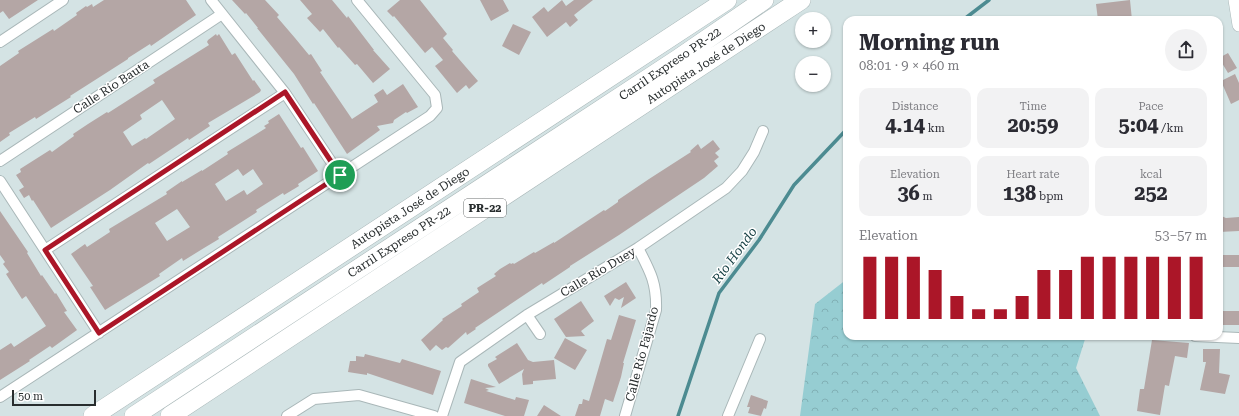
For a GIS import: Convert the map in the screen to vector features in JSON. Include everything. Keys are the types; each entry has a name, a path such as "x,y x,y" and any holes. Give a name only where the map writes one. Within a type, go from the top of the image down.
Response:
{"highway":[{"name":"Autopista José de Diego","path":"93,416 727,0"},
{"name":"Carril Expreso PR-22","path":"134,416 678,59 764,0"},
{"name":"Autopista José de Diego","path":"170,416 801,0"}],"street":[{"path":"0,42 64,0"},
{"path":"211,0 285,92 340,175"},
{"path":"0,397 430,116 437,108 435,94 357,0"},
{"path":"1235,0 1239,25"},
{"name":"Calle Río Bauta","path":"0,161 222,14"},
{"path":"45,250 285,92"},
{"name":"Calle Río Duey","path":"442,416 460,362 527,315 638,248 726,188 742,171 754,152 763,131"},
{"path":"0,180 99,333"},
{"name":"Calle Río Fajardo","path":"625,416 656,310 656,297 652,275 638,248"},
{"path":"527,315 540,334"},
{"path":"1223,337 1239,338"},
{"path":"728,416 760,339"},
{"path":"286,416 314,398 359,395 434,416"}],"green space":[{"path":"843,282 843,340 1085,340 1076,368 1100,416 800,416 815,304"}],"building":[{"path":"0,0 38,0 9,19 3,11 0,13"},
{"path":"104,0 186,0 196,15 151,46 150,44 70,96 71,97 36,119 35,117 9,133 10,135 0,142 0,66 19,53 18,51 53,29 54,31 77,15 76,13 86,6 87,7 92,4 93,7"},
{"path":"232,0 265,0 279,15 277,17 309,55 311,54 322,71 320,72 352,119 378,102 374,95 383,89 387,95 403,84 418,107 407,113 406,112 394,120 393,123 377,126 380,130 347,154 294,74 246,13 245,14"},
{"path":"300,0 332,0 347,18 348,16 373,50 390,69 373,83 357,64 355,65 339,47 338,48 323,29 320,32 307,18 312,14"},
{"path":"400,0 420,0 447,34 443,38 453,50 452,51 478,81 469,89 466,85 457,93 435,66 443,60 432,47 425,53 394,16 393,17 387,11"},
{"path":"480,0 503,0 509,11 491,21"},
{"path":"562,0 566,6 574,0 593,0 574,15 578,20 570,27 566,22 547,37 532,17 544,7 548,12"},
{"path":"1130,0 1132,16 1098,16 1096,4"},
{"path":"513,24 531,32 519,55 502,46"},
{"path":"216,34 217,36 219,34 232,55 235,53 253,81 254,80 261,90 260,92 208,123 210,126 189,140 188,138 149,164 148,163 110,190 51,228 29,195 24,198 19,190 24,187 16,175 21,172 20,169 50,150 52,152 74,136 73,134 155,83 153,80 209,45 207,42","holes":["162,100 175,119 146,139 145,138 132,146 123,132 142,119 140,115"]},
{"path":"1228,53 1237,68 1228,73 1223,65 1223,56"},
{"path":"1235,74 1239,83 1239,100 1231,104 1223,86 1223,80"},
{"path":"279,114 318,171 298,184 299,186 284,195 283,193 256,210 257,212 218,237 219,239 183,261 182,258 159,274 160,276 105,310 90,287 93,286 71,254 85,244 87,247 110,232 109,229 167,194 166,192 182,181 202,171 228,154 227,152 266,128 264,126 269,123 268,121","holes":["238,169 243,176 253,169 263,184 247,195 244,190 226,201 215,184","177,209 190,227 167,241 155,223"]},
{"path":"713,140 720,149 715,153 719,157 714,161 718,166 704,178 543,285 542,283 467,335 466,332 448,348 446,347 442,350 436,345 430,351 421,340 443,320 442,319 462,306 461,304 479,292 477,288 496,276 494,274 500,269 510,263 514,264 534,252 535,253 554,243 604,210 605,211 618,202 618,200 691,152 690,151 698,144 701,149"},
{"path":"0,211 28,252 27,253 41,276 42,275 55,294 56,293 67,311 64,312 77,330 52,348 50,346 0,380 0,350 11,343 14,347 46,326 26,296 22,299 6,274 9,272 3,264 5,262 0,255"},
{"path":"1223,217 1226,218 1239,217 1239,231 1223,232"},
{"path":"1223,255 1239,255 1239,267 1223,267"},
{"path":"626,282 636,298 621,308 624,297 619,300 615,298 610,306 604,296"},
{"path":"581,301 594,321 581,331 585,336 566,337 554,319"},
{"path":"1223,311 1239,311 1239,325 1223,325"},
{"path":"619,315 636,320 613,402 605,399 600,416 575,416 579,404 582,404 583,399 589,401 607,339 611,340"},
{"path":"565,338 587,350 575,370 554,358"},
{"path":"1152,340 1189,343 1187,358 1175,356 1169,386 1165,385 1160,415 1137,411 1140,389 1144,389"},
{"path":"517,343 528,360 533,362 554,360 556,379 533,381 533,384 523,385 522,374 524,369 499,384 488,364 497,359 495,357"},
{"path":"1203,349 1220,349 1219,373 1230,375 1225,394 1200,390 1206,362 1203,362"},
{"path":"365,354 400,363 402,359 441,371 433,395 367,373 367,375 348,372 350,361 356,361 356,356 364,357"},
{"path":"471,379 496,387 485,388 489,390 486,391 515,400 516,397 529,400 524,416 505,416 464,403"},
{"path":"751,395 768,401 766,409 764,408 761,416 748,413 750,407 747,407"},
{"path":"544,405 561,416 537,416"}],"waterway":[{"name":"Río Hondo","path":"968,16 989,0"},
{"name":"Río Hondo","path":"678,416 719,293 759,240 794,185 843,133"}],"route":[{"path":"285,92 340,175 99,333 45,250 285,92"}]}
